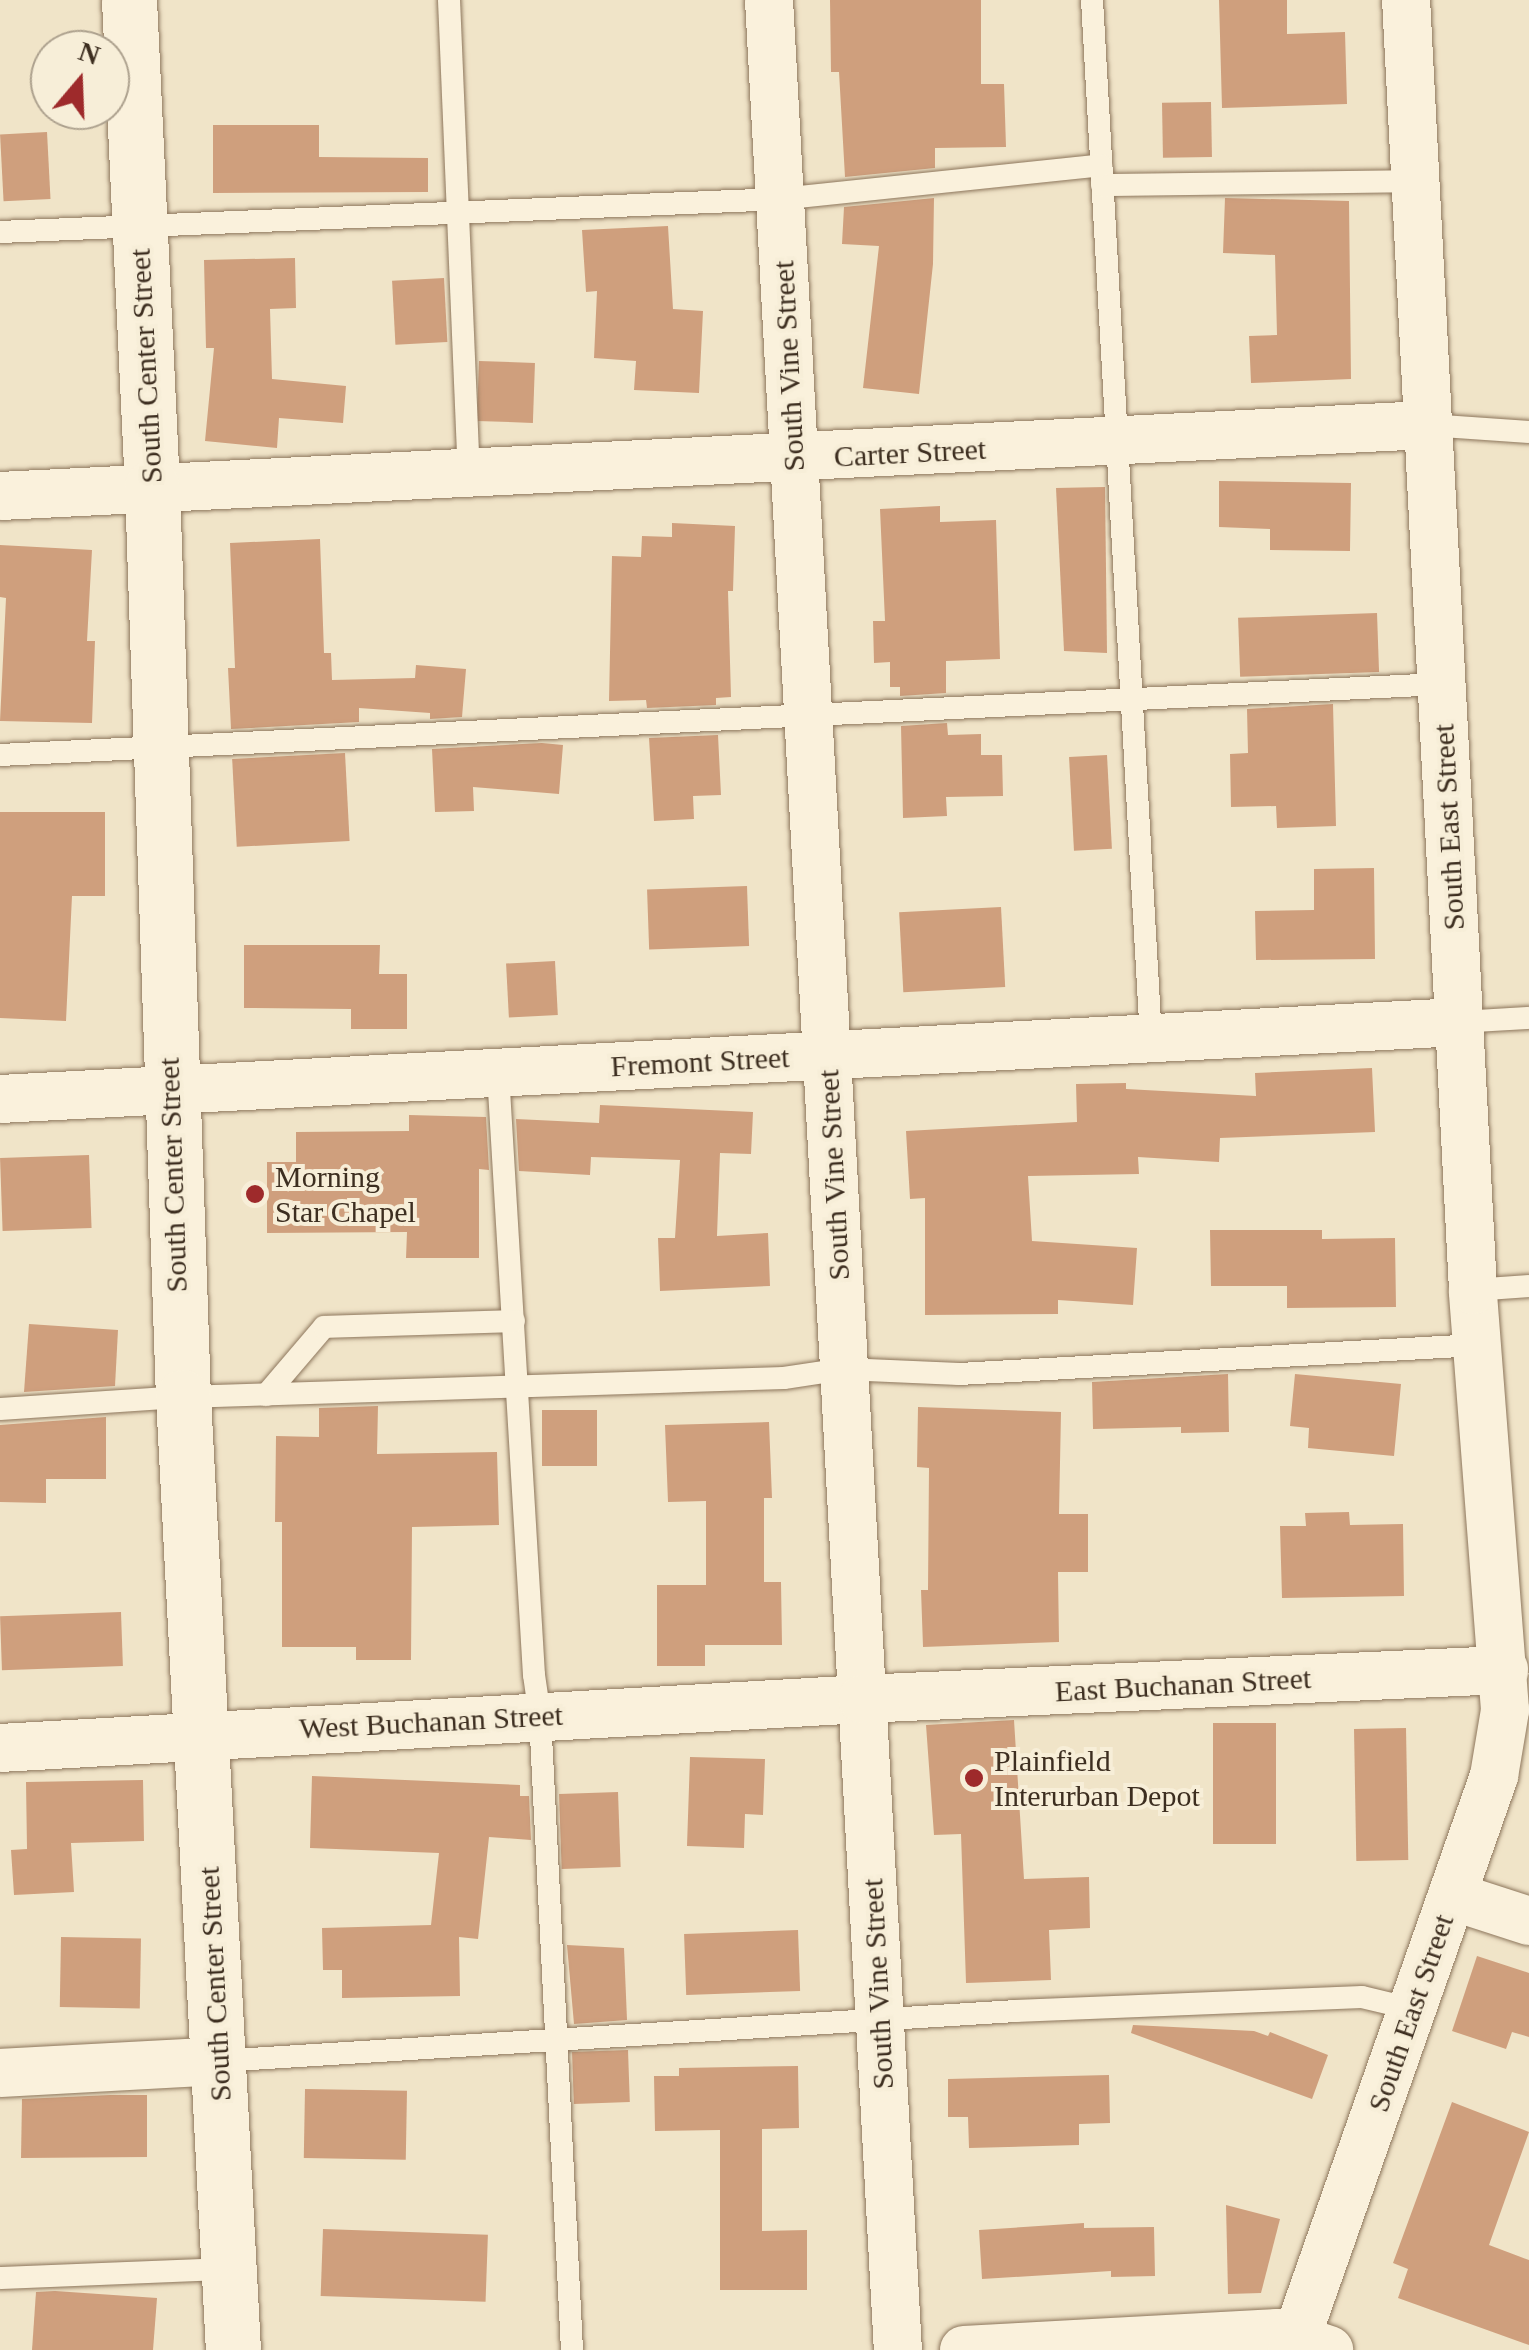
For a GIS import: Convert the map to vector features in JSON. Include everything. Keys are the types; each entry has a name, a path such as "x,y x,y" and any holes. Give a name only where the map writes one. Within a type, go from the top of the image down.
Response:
{"main road":[{"name":"South Center Street","path":"129,0 152,487 183,1397 233,2350"}],"street":[{"name":"South Vine Street","path":"769,0 898,2350"},
{"name":"South East Street","path":"1306,2346 1412,2009 1494,1776 1512,1658 1473,1290 1406,0"},
{"name":"Carter Street","path":"0,496 1428,426"},
{"name":"Fremont Street","path":"0,1099 1459,1022"},
{"name":"East Buchanan Street","path":"862,1699 1512,1658"},
{"name":"West Buchanan Street","path":"0,1748 862,1699"},
{"path":"1452,1896 1529,1921"},
{"path":"0,2073 219,2062"},
{"path":"964,2350 1278,2333 1306,2346"}],"lane":[{"path":"448,0 469,473"},
{"path":"1092,0 1152,1039"},
{"path":"0,232 780,199 1101,174 1415,181"},
{"path":"1428,426 1528,432"},
{"path":"0,755 1441,684"},
{"path":"1459,1022 1529,1018"},
{"path":"498,1073 540,1716 572,2350"},
{"path":"1473,1290 1529,1286"},
{"path":"266,1395 324,1328 514,1320"},
{"path":"0,1409 183,1397 784,1378 844,1370 959,1374 1478,1345"},
{"path":"219,2062 556,2044 880,2017 1362,1996 1412,2009"},
{"path":"0,2278 229,2270"}],"building":[{"path":"830,0 981,0 981,84 1004,84 1006,147 935,148 935,168 845,177 839,72 831,72"},
{"path":"1219,0 1287,0 1287,34 1345,32 1347,104 1222,108"},
{"path":"1211,102 1212,157 1163,158 1162,103"},
{"path":"213,125 319,125 319,157 428,158 428,192 213,193"},
{"path":"47,132 51,199 4,201 0,134"},
{"path":"934,198 933,264 919,394 863,388 879,246 842,244 844,207"},
{"path":"1225,198 1349,201 1351,379 1251,383 1249,336 1277,335 1275,255 1223,253"},
{"path":"668,226 673,309 703,311 699,393 634,390 636,361 594,358 597,291 586,292 582,230"},
{"path":"295,258 296,308 270,309 272,379 346,386 343,423 279,418 277,448 205,441 214,348 206,348 204,260"},
{"path":"444,278 447,342 395,345 392,281"},
{"path":"479,361 535,363 533,423 477,421"},
{"path":"1219,481 1351,483 1350,551 1270,550 1270,529 1219,527"},
{"path":"1105,487 1107,653 1064,651 1056,488"},
{"path":"940,506 940,522 996,520 1000,659 946,661 946,693 900,696 900,687 890,687 890,662 874,663 873,621 885,621 880,509"},
{"path":"672,523 735,526 733,591 728,591 731,697 716,698 716,705 647,708 646,700 609,701 612,556 641,557 642,536 672,537"},
{"path":"320,539 324,653 331,653 332,680 415,678 416,665 466,669 462,717 430,719 430,713 359,708 359,722 231,729 228,668 235,668 230,543"},
{"path":"0,545 92,550 87,641 95,641 92,723 0,721 6,598 0,597"},
{"path":"1377,613 1379,672 1240,677 1238,618"},
{"path":"1333,704 1336,826 1277,828 1276,806 1231,807 1230,754 1248,753 1247,709"},
{"path":"947,723 948,735 981,734 981,755 1002,755 1003,796 946,797 947,816 903,818 901,726"},
{"path":"718,735 721,795 693,796 694,819 654,821 649,738"},
{"path":"563,745 559,794 473,787 474,811 435,812 432,749"},
{"path":"345,753 350,841 237,847 232,759"},
{"path":"1107,755 1112,849 1074,851 1069,757"},
{"path":"0,812 105,812 105,896 72,896 66,1021 0,1018"},
{"path":"1374,868 1375,959 1256,960 1255,911 1314,910 1314,869"},
{"path":"747,886 749,946 649,949 647,889"},
{"path":"1001,907 1005,987 903,992 899,912"},
{"path":"244,945 380,945 379,974 407,974 407,1029 351,1029 351,1009 244,1008"},
{"path":"555,961 558,1015 509,1017 506,964"},
{"path":"1372,1068 1375,1132 1220,1138 1219,1162 1138,1157 1139,1174 1028,1176 1032,1241 1137,1248 1133,1305 1058,1300 1058,1314 925,1315 925,1198 910,1199 906,1131 1077,1122 1076,1084 1126,1083 1126,1089 1256,1096 1255,1073"},
{"path":"600,1105 753,1112 751,1154 720,1153 717,1236 768,1233 770,1286 660,1291 658,1238 675,1238 680,1160 591,1157 590,1175 519,1171 516,1119 599,1123"},
{"path":"409,1115 486,1117 489,1170 479,1169 479,1258 406,1258 407,1232 267,1233 267,1162 296,1162 296,1132 409,1131"},
{"path":"89,1155 92,1228 3,1231 0,1158"},
{"path":"1210,1230 1322,1230 1322,1239 1395,1238 1396,1307 1287,1308 1287,1286 1211,1286"},
{"path":"29,1324 118,1330 115,1386 24,1392"},
{"path":"1228,1374 1229,1432 1181,1433 1181,1427 1093,1429 1092,1382"},
{"path":"1295,1374 1401,1384 1394,1456 1308,1448 1309,1428 1290,1426"},
{"path":"378,1406 377,1454 497,1452 499,1525 412,1527 411,1660 356,1660 356,1647 282,1647 282,1522 275,1522 276,1436 319,1437 319,1408"},
{"path":"918,1407 1061,1412 1059,1514 1088,1514 1088,1572 1058,1572 1059,1642 923,1647 921,1590 928,1590 929,1468 917,1467"},
{"path":"542,1410 597,1410 597,1466 542,1466"},
{"path":"106,1417 106,1479 46,1479 46,1503 0,1502 0,1425"},
{"path":"769,1422 772,1498 764,1498 764,1582 781,1582 782,1645 705,1645 705,1666 657,1666 657,1585 706,1585 706,1501 668,1502 665,1425"},
{"path":"1349,1512 1350,1525 1403,1524 1404,1596 1282,1598 1280,1526 1306,1526 1305,1513"},
{"path":"121,1612 123,1666 2,1670 0,1616"},
{"path":"1014,1720 1024,1879 1089,1877 1090,1928 1049,1930 1051,1980 966,1983 961,1834 934,1835 926,1725"},
{"path":"1213,1723 1276,1723 1276,1844 1213,1844"},
{"path":"1406,1728 1408,1860 1356,1861 1354,1729"},
{"path":"690,1757 765,1759 763,1815 745,1814 744,1848 687,1846"},
{"path":"312,1776 520,1785 520,1796 529,1796 531,1840 489,1837 478,1939 459,1937 460,1996 342,1998 342,1970 323,1970 322,1928 431,1925 439,1853 310,1848"},
{"path":"143,1780 144,1841 71,1843 74,1892 14,1895 11,1850 27,1849 26,1782"},
{"path":"618,1792 621,1867 562,1869 559,1794"},
{"path":"798,1930 800,1991 686,1995 684,1934"},
{"path":"61,1937 141,1938 140,2008 60,2007"},
{"path":"567,1945 624,1948 627,2020 574,2024"},
{"path":"1477,1956 1529,1973 1529,2037 1512,2032 1506,2049 1452,2031"},
{"path":"1133,2025 1254,2031 1268,2036 1270,2032 1328,2055 1312,2099 1131,2033"},
{"path":"628,2050 630,2102 574,2104 572,2052"},
{"path":"798,2066 799,2128 762,2129 762,2231 807,2230 807,2290 720,2290 720,2130 655,2131 654,2076 679,2076 679,2068"},
{"path":"1109,2075 1110,2123 1079,2124 1079,2145 969,2148 968,2117 948,2117 948,2079"},
{"path":"305,2089 407,2091 406,2160 304,2158"},
{"path":"147,2095 147,2157 21,2158 22,2099"},
{"path":"1452,2102 1529,2132 1489,2245 1529,2260 1529,2345 1398,2298 1408,2269 1393,2263"},
{"path":"1226,2205 1280,2219 1261,2293 1228,2294"},
{"path":"1084,2223 1084,2228 1154,2227 1155,2276 1111,2277 1111,2271 982,2279 979,2230"},
{"path":"323,2229 488,2235 486,2302 321,2296"},
{"path":"36,2292 157,2298 153,2350 32,2350"}],"place":[{"name":"Morning Star Chapel","path":"255,1194"},
{"name":"Plainfield Interurban Depot","path":"974,1778"}]}
